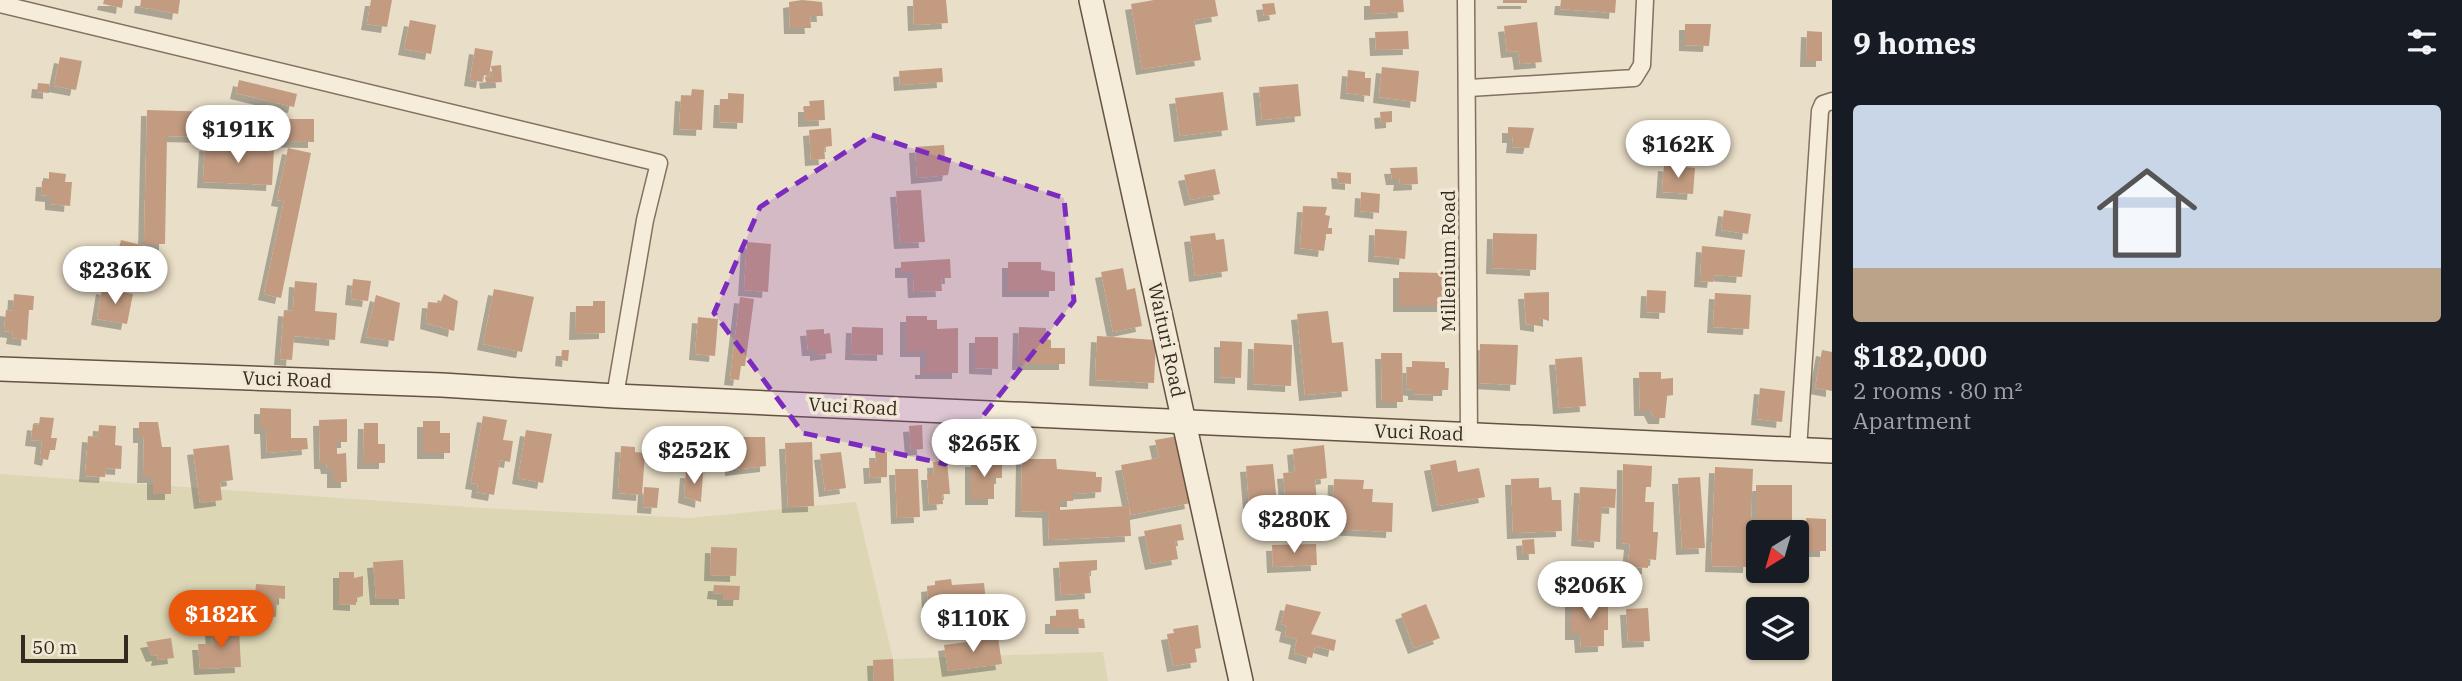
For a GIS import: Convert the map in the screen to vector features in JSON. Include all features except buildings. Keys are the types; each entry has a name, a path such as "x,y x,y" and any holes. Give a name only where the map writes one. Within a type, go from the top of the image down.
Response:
{"main road":[{"name":"Waituri Road","path":"1091,0 1241,681"},
{"name":"Vuci Road","path":"0,369 442,385 615,396 1832,451"}],"street":[{"name":"Millenium Road","path":"1466,0 1469,88 1469,434"},
{"path":"1469,88 1634,78 1642,65 1645,0"},
{"path":"0,4 659,163 645,220 615,396"},
{"path":"1798,450 1819,111 1823,104 1832,101"}],"highlighted area":[{"path":"872,135 1064,198 1074,301 945,464 803,433 714,313 760,207"}],"shaded area":[{"path":"0,474 483,508 689,518 856,502 893,659 1103,652 1108,681 0,681"}]}
